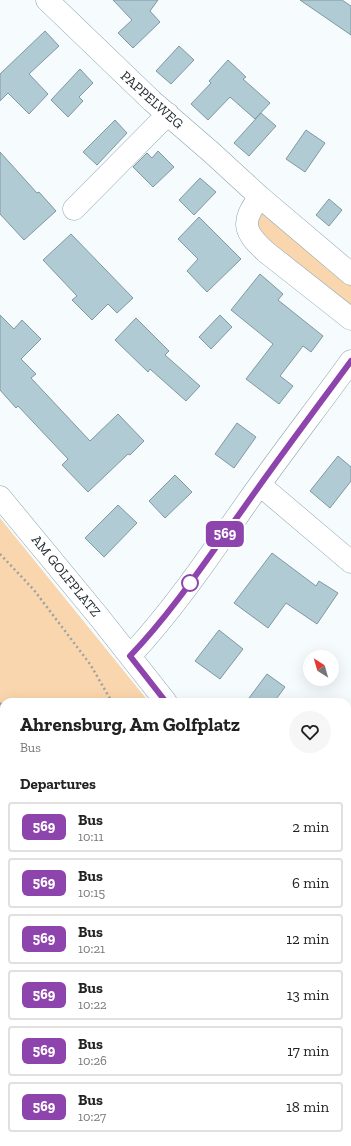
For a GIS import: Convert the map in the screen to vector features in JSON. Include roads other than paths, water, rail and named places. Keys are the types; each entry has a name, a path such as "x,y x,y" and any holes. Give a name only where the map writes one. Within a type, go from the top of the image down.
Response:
{"street":[{"name":"PAPPELWEG","path":"47,0 132,82 260,197 351,274"},
{"path":"74,208 168,114"},
{"path":"260,197 251,208 247,221 248,232 254,241 351,319"},
{"path":"130,656 146,640 187,588 260,485 351,362"},
{"path":"260,485 351,562"},
{"name":"AM GOLFPLATZ","path":"0,497 94,611 163,698"}]}
